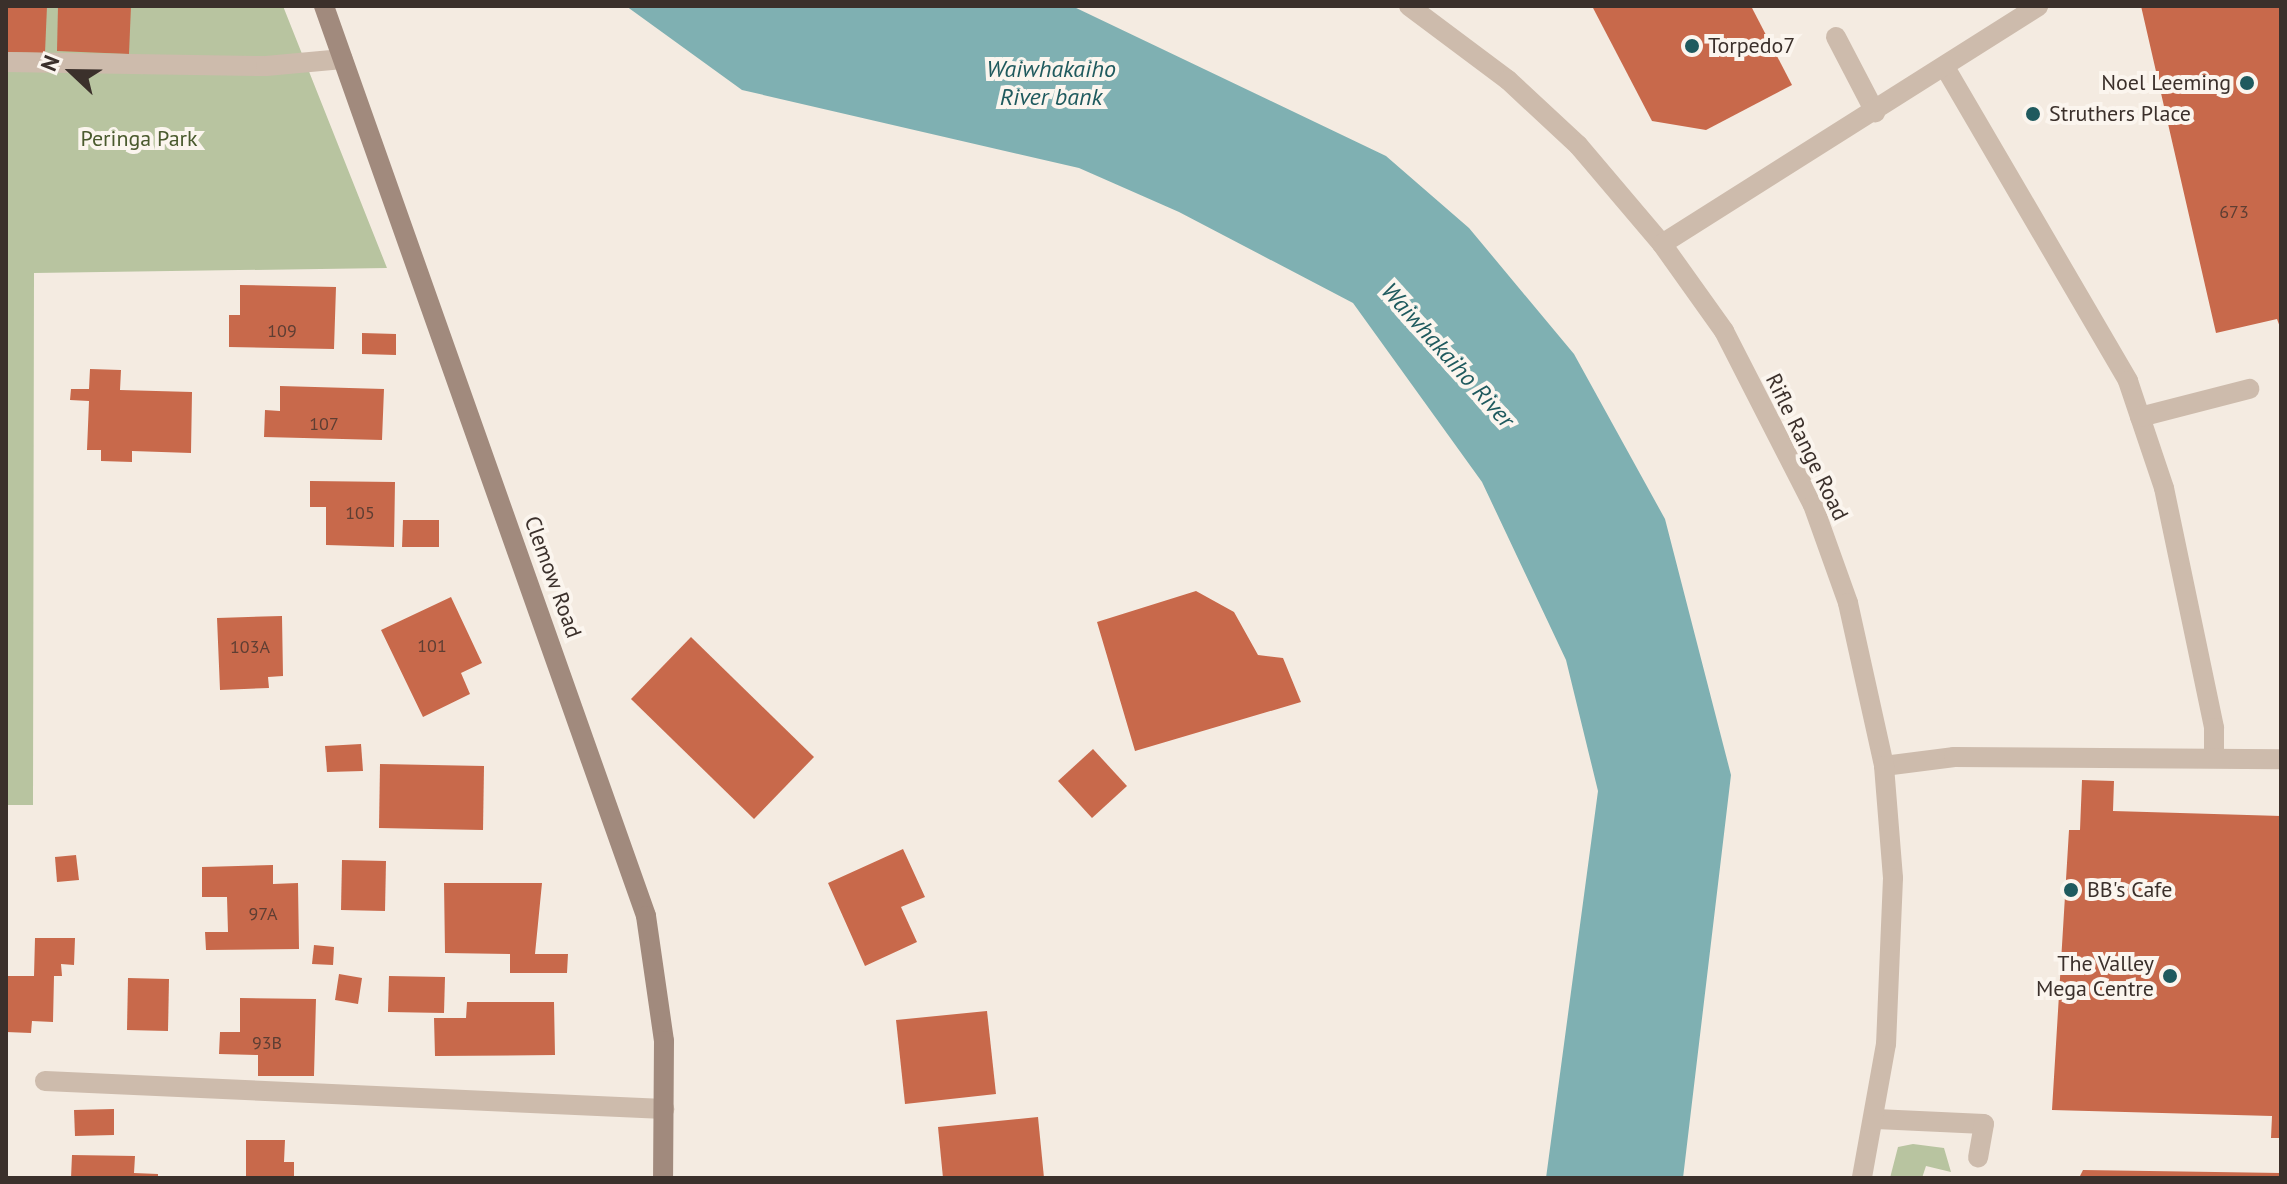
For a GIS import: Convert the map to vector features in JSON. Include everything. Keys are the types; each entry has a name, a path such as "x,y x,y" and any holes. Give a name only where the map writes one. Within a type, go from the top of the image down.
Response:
{"street":[{"name":"Clemow Road","path":"324,6 628,857 659,977 663,1178"},
{"name":"Rifle Range Road","path":"1409,6 1508,80 1578,145 1662,244 1724,331 1813,505 1848,603 1884,766 1892,959 1876,1119 1862,1178"},
{"path":"1662,244 1946,69 2038,6"},
{"path":"1836,37 1875,112"},
{"path":"6,62 266,66 343,59"},
{"path":"1946,69 2128,381 2164,488 2214,728 2214,757"},
{"path":"2140,417 2249,389"},
{"path":"1884,766 1954,757 2281,759"},
{"path":"45,1081 664,1109"},
{"path":"1876,1119 1984,1124 1978,1157"}],"green space":[{"name":"Peringa Park","path":"6,6 283,6 387,268 34,273 33,805 6,805"},
{"path":"1913,1144 1944,1148 1951,1172 1926,1166 1922,1178 1890,1178 1898,1147"}],"water":[{"name":"Waiwhakaiho River bank","path":"626,6 1072,6 1386,156 1469,228 1574,354 1665,519 1731,775 1683,1178 1546,1178 1598,791 1566,660 1482,482 1353,303 1179,212 1079,168 742,90"}],"building":[{"path":"6,6 47,6 45,53 6,52"},
{"path":"58,6 131,6 129,54 57,51"},
{"name":"Torpedo7","path":"1592,6 1751,6 1792,85 1706,130 1652,121"},
{"path":"2141,6 2281,6 2281,330 2277,319 2216,333"},
{"path":"240,285 336,287 334,349 229,347 229,315 240,315"},
{"path":"362,333 396,334 396,355 362,354"},
{"path":"90,369 121,370 120,390 192,392 191,453 132,451 132,462 101,461 101,450 87,450 89,401 70,400 71,389 89,389"},
{"path":"280,386 384,389 382,440 264,437 265,410 280,411"},
{"path":"310,481 395,482 394,547 326,545 326,507 310,507"},
{"path":"403,520 439,520 439,547 402,547"},
{"path":"1196,591 1234,612 1258,655 1283,658 1301,702 1135,751 1097,622"},
{"path":"451,597 482,663 461,673 470,694 423,717 381,630"},
{"path":"282,616 283,676 268,677 269,688 220,690 217,618"},
{"path":"691,637 814,757 754,819 631,699"},
{"path":"361,744 363,771 327,772 325,746"},
{"path":"1093,749 1127,786 1092,818 1058,781"},
{"path":"380,764 484,766 483,830 379,828"},
{"name":"The Valley Mega Centre","path":"2082,780 2114,781 2113,811 2281,816 2281,1138 2271,1138 2272,1116 2052,1110 2069,830 2080,830"},
{"path":"903,849 925,897 901,907 917,942 865,966 828,883"},
{"path":"76,855 79,880 57,882 55,857"},
{"path":"342,860 386,861 385,911 341,910"},
{"path":"273,865 273,884 298,883 299,949 206,950 205,932 228,932 227,897 202,897 202,867"},
{"path":"444,883 542,883 535,954 568,954 567,973 510,973 510,954 445,953"},
{"path":"35,938 75,938 74,965 61,964 62,976 54,976 53,1022 32,1021 31,1033 6,1032 6,976 34,976"},
{"path":"314,945 334,947 333,965 312,964"},
{"path":"339,974 362,978 358,1004 335,1000"},
{"path":"389,976 445,977 444,1013 388,1012"},
{"path":"128,978 169,979 168,1031 127,1030"},
{"path":"240,998 316,999 314,1076 258,1076 258,1055 219,1054 220,1032 240,1032"},
{"path":"467,1002 554,1002 555,1055 435,1056 434,1018 466,1018"},
{"path":"987,1011 996,1094 905,1104 896,1020"},
{"path":"114,1109 114,1135 75,1136 74,1110"},
{"path":"1038,1117 1044,1178 943,1178 938,1127"},
{"path":"246,1140 285,1140 284,1162 294,1162 294,1178 246,1178"},
{"path":"72,1155 135,1156 134,1173 158,1174 158,1178 71,1178"},
{"path":"2083,1170 2281,1173 2281,1178 2079,1178"}],"place":[{"name":"Torpedo7","path":"1692,46"},
{"name":"Noel Leeming","path":"2247,83"},
{"name":"Struthers Place","path":"2033,114"},
{"name":"BB's Cafe","path":"2071,890"},
{"name":"The Valley Mega Centre","path":"2170,976"}],"water label":[{"name":"Waiwhakaiho River","path":"1448,355"}]}
